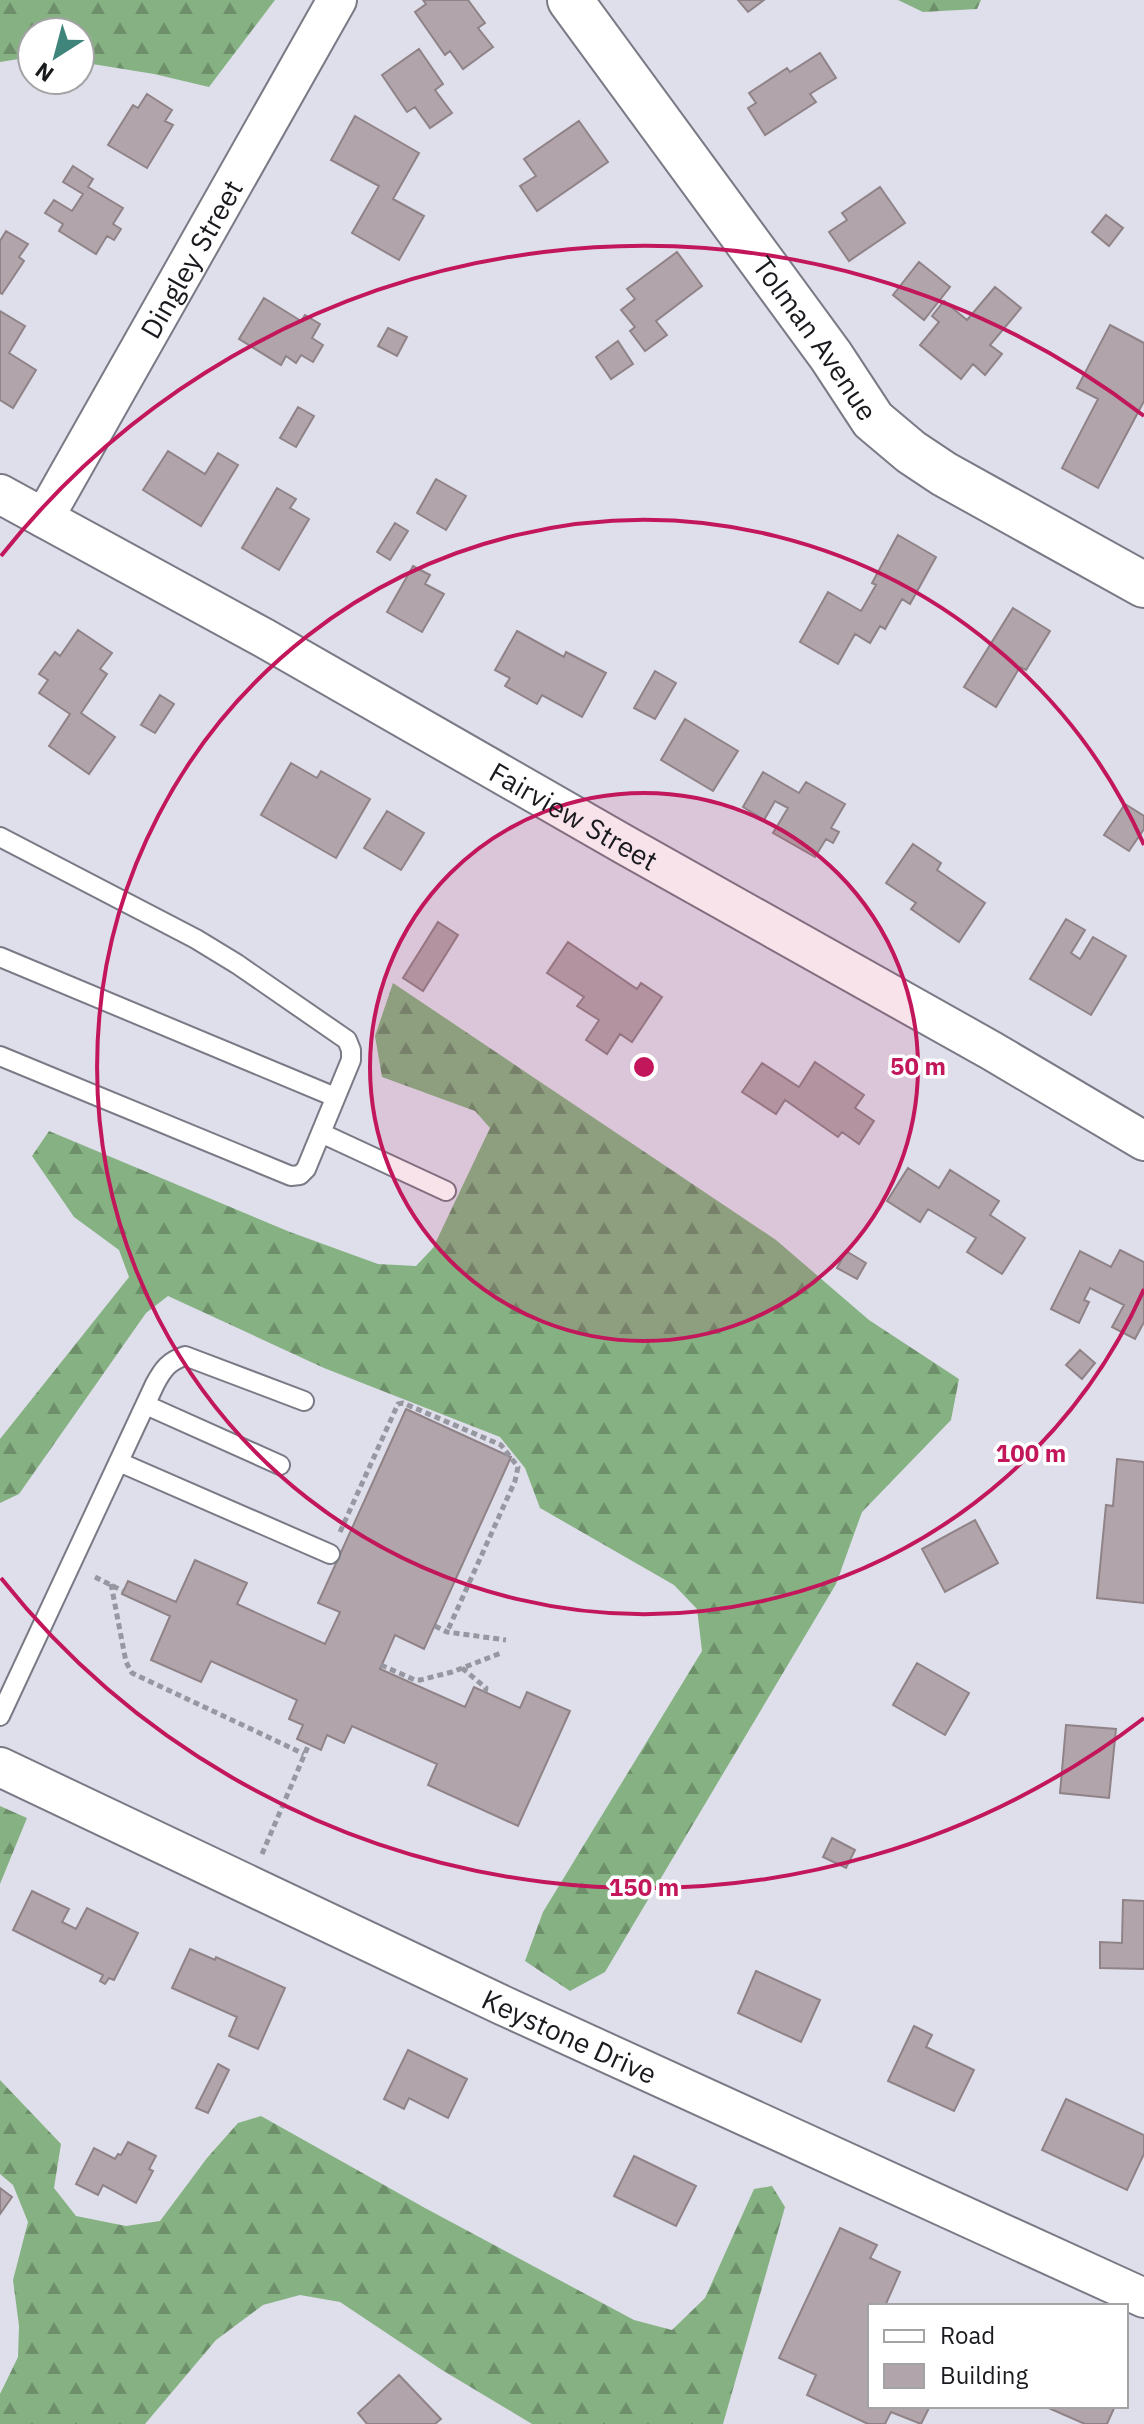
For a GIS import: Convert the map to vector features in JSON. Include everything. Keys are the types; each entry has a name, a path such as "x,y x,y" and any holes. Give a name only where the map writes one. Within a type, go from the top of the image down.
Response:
{"street":[{"name":"Dingley Street","path":"44,518 337,0"},
{"name":"Tolman Avenue","path":"570,0 831,356 873,420 911,452 944,474 1144,585"},
{"name":"Fairview Street","path":"0,494 264,638 992,1051 1144,1141"},
{"name":"Keystone Drive","path":"0,1767 518,2013 1144,2298"}],"lane":[{"path":"0,837 196,939 237,964 347,1040 351,1060 306,1169 300,1175 284,1175 0,1056"},
{"path":"0,957 335,1097"},
{"path":"321,1133 446,1191"},
{"path":"0,1716 146,1405 163,1370 172,1360 185,1356 304,1401"},
{"path":"146,1405 280,1465"},
{"path":"119,1462 330,1554"}],"path":[{"path":"330,1554 398,1404 403,1403 501,1445 518,1467 518,1473 447,1632"},
{"path":"111,1584 126,1662 132,1673 304,1754"},
{"path":"381,1665 415,1680 439,1676 499,1654 504,1641 447,1632 435,1626"},
{"path":"462,1668 486,1688 485,1692"},
{"path":"249,1885 309,1744"}],"green space":[{"path":"0,0 275,0 209,87 96,65 96,16 16,16 16,60 0,62"},
{"path":"898,0 981,0 977,9 923,12"},
{"path":"393,983 776,1240 869,1320 959,1379 951,1420 862,1512 836,1584 605,1972 570,1991 525,1961 543,1912 702,1651 697,1609 674,1585 540,1508 525,1468 500,1437 324,1368 168,1296 146,1313 19,1494 0,1503 0,1439 129,1277 119,1250 74,1217 32,1156 49,1131 290,1232 378,1264 416,1266 433,1248 490,1128 475,1111 382,1077 375,1036"},
{"path":"0,1806 27,1818 0,1884"},
{"path":"0,2080 61,2144 54,2188 76,2216 126,2226 160,2221 207,2158 238,2123 261,2116 634,2320 672,2330 705,2298 754,2189 772,2186 785,2207 723,2424 532,2424 442,2370 340,2302 300,2295 263,2305 216,2340 145,2424 0,2424 0,2394 18,2357 19,2326 13,2280 28,2222 13,2185 0,2174"}],"building":[{"path":"423,0 468,0 485,23 478,28 493,47 463,69 450,51 445,55 415,12 426,4"},
{"path":"738,0 764,0 748,12"},
{"path":"419,49 443,84 435,90 452,113 430,128 415,107 407,112 382,75"},
{"path":"820,53 836,78 810,94 816,102 765,135 748,108 756,103 749,93 787,68 790,72"},
{"path":"147,94 172,110 165,121 173,125 147,168 108,145 133,105 138,108"},
{"path":"355,116 419,153 393,199 424,216 399,260 352,233 379,186 331,160"},
{"path":"579,121 608,162 537,211 520,186 536,176 524,159"},
{"path":"73,166 93,179 88,187 123,208 113,224 121,229 114,240 107,236 96,254 59,231 63,224 45,213 54,200 72,211 83,194 63,182"},
{"path":"880,187 905,223 849,261 829,232 847,220 842,213"},
{"path":"1106,215 1123,228 1109,246 1092,232"},
{"path":"6,231 28,244 19,257 24,261 2,294 0,241"},
{"path":"677,252 702,286 656,321 667,335 645,351 630,331 635,327 621,310 635,299 627,289"},
{"path":"919,262 950,287 924,320 893,295"},
{"path":"995,287 1021,308 990,345 1002,354 985,375 973,364 961,379 920,345 939,322 932,316 944,301 967,320"},
{"path":"264,298 301,321 305,315 320,324 312,338 323,345 313,362 301,355 296,363 286,356 281,365 239,339"},
{"path":"0,311 25,326 9,353 36,370 13,408 0,400"},
{"path":"1110,325 1144,343 1144,401 1098,488 1062,468 1098,399 1077,388"},
{"path":"388,328 407,337 397,356 378,346"},
{"path":"618,341 633,364 611,379 596,357"},
{"path":"298,407 314,416 296,447 280,438"},
{"path":"168,451 205,474 218,453 238,465 201,526 143,490"},
{"path":"436,479 466,496 446,530 417,513"},
{"path":"277,488 296,499 290,508 309,519 279,570 242,548"},
{"path":"395,523 408,531 390,560 377,552"},
{"path":"898,535 936,557 910,604 902,599 885,629 880,626 870,643 855,634 838,664 800,642 828,592 861,611"},
{"path":"413,566 430,575 425,584 444,594 422,632 387,612"},
{"path":"1013,608 1050,631 1026,670 1020,667 996,707 964,687"},
{"path":"78,630 112,653 100,669 107,674 81,713 115,737 89,774 49,746 70,714 39,693 48,680 39,674 55,652 60,656"},
{"path":"517,631 564,657 566,652 606,673 582,717 542,695 537,704 505,686 510,678 495,670"},
{"path":"655,671 676,683 655,719 634,708"},
{"path":"160,695 174,704 155,733 141,725"},
{"path":"685,719 738,751 713,791 661,760"},
{"path":"291,763 317,778 321,771 370,799 336,858 261,815"},
{"path":"763,772 799,793 806,782 845,804 831,828 839,832 833,843 826,839 815,857 773,833 788,808 775,801 764,820 743,807"},
{"path":"1125,804 1144,816 1144,829 1129,851 1104,835"},
{"path":"387,811 424,833 401,870 364,848"},
{"path":"913,844 941,863 937,870 985,903 959,942 911,909 916,903 886,883"},
{"path":"1066,919 1085,930 1071,953 1080,959 1093,937 1126,956 1091,1015 1030,979"},
{"path":"438,922 458,935 423,991 403,978"},
{"path":"568,942 637,989 641,983 662,997 632,1042 620,1034 607,1054 586,1040 599,1020 577,1006 584,997 547,973"},
{"path":"815,1062 864,1095 855,1108 874,1121 859,1144 842,1132 838,1137 785,1100 776,1114 742,1092 762,1063 799,1087"},
{"path":"908,1168 939,1188 950,1170 999,1201 990,1215 1025,1238 1002,1274 967,1252 976,1238 928,1209 920,1222 887,1201"},
{"path":"1120,1250 1144,1262 1144,1322 1135,1339 1112,1327 1124,1305 1090,1288 1084,1300 1089,1302 1079,1323 1051,1309 1080,1251 1111,1267"},
{"path":"846,1251 866,1263 857,1279 837,1268"},
{"path":"1080,1350 1095,1363 1082,1379 1066,1365"},
{"path":"406,1409 511,1457 424,1649 395,1635 380,1669 465,1707 474,1687 520,1708 527,1692 570,1711 518,1826 428,1785 437,1764 352,1726 344,1743 327,1735 321,1750 297,1739 303,1725 289,1719 297,1700 211,1661 201,1682 151,1660 170,1616 122,1594 128,1581 176,1602 195,1560 247,1583 237,1604 325,1644 340,1612 318,1603"},
{"path":"1117,1459 1144,1462 1144,1603 1097,1598 1106,1505 1113,1506"},
{"path":"975,1520 998,1563 945,1592 922,1549"},
{"path":"917,1663 969,1693 945,1735 893,1705"},
{"path":"1066,1725 1116,1729 1109,1798 1060,1793"},
{"path":"832,1838 855,1850 846,1868 823,1857"},
{"path":"32,1891 69,1909 62,1922 76,1929 87,1908 138,1933 114,1980 109,1978 105,1984 100,1981 103,1975 13,1930"},
{"path":"1123,1900 1144,1901 1144,1969 1100,1968 1100,1942 1122,1943"},
{"path":"190,1949 215,1960 216,1957 285,1988 258,2049 229,2036 237,2017 172,1988"},
{"path":"756,1971 820,2000 801,2042 738,2013"},
{"path":"914,2026 932,2035 926,2047 974,2070 954,2111 888,2081"},
{"path":"408,2050 467,2079 448,2118 409,2098 404,2109 384,2099"},
{"path":"218,2064 229,2070 208,2113 196,2108"},
{"path":"1066,2099 1144,2135 1144,2154 1127,2190 1042,2150"},
{"path":"128,2142 156,2156 149,2169 153,2171 136,2203 103,2185 98,2195 76,2184 94,2148 115,2159"},
{"path":"634,2156 696,2186 676,2226 614,2196"},
{"path":"0,2188 12,2197 0,2214"},
{"path":"840,2228 877,2245 870,2258 900,2272 886,2304 868,2304 868,2408 929,2408 921,2424 891,2412 885,2424 868,2424 807,2395 816,2375 779,2358"},
{"path":"399,2375 441,2419 435,2424 367,2424 358,2413"},
{"path":"1049,2408 1114,2408 1107,2424 1085,2424"}]}
